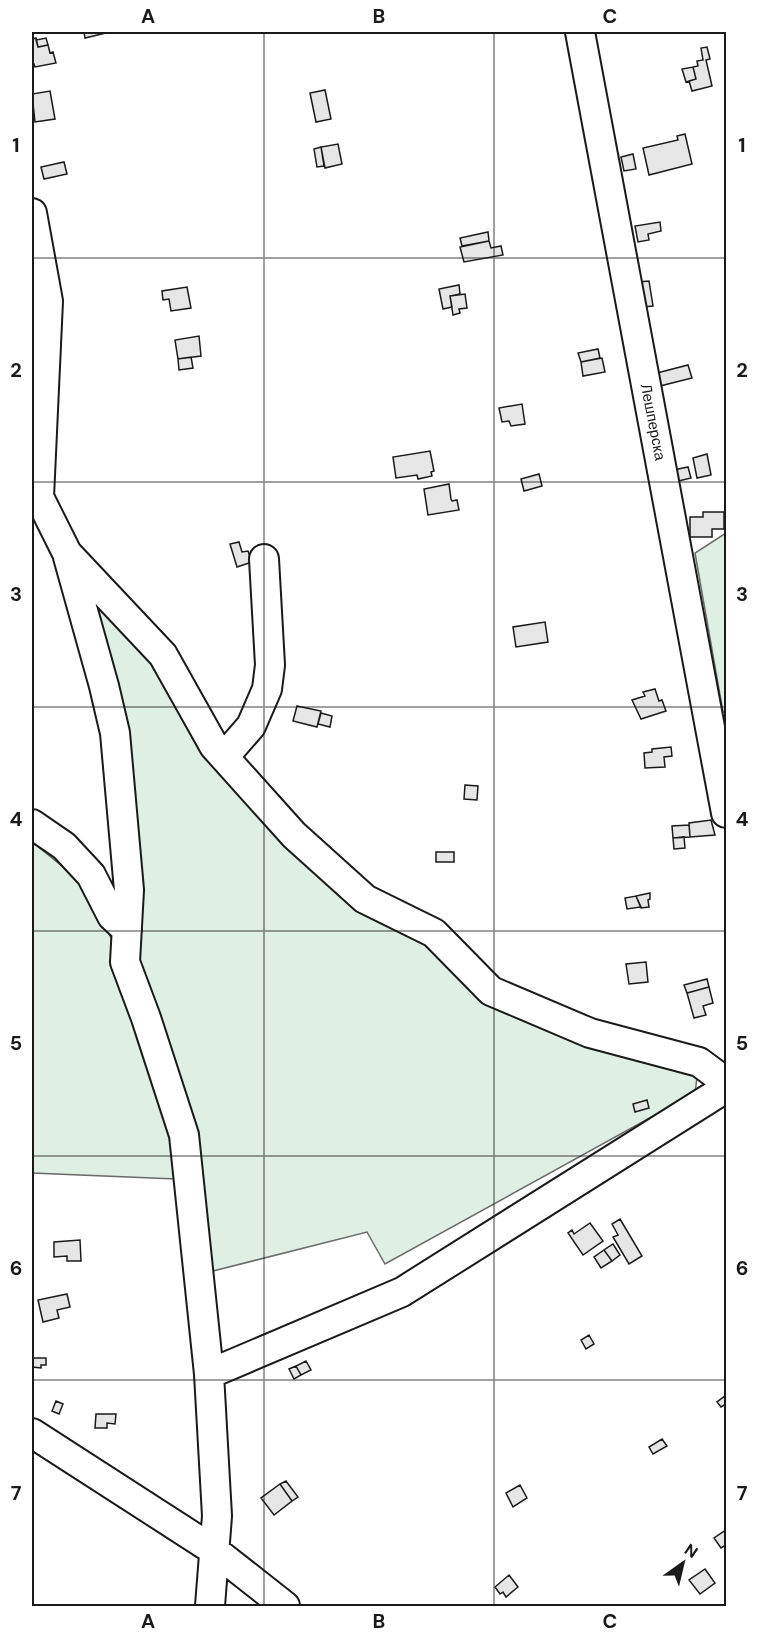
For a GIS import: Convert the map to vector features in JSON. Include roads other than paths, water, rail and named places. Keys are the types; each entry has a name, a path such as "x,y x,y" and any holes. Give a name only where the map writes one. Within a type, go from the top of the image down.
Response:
{"street":[{"name":"Лешперска","path":"580,32 726,813"},
{"path":"32,213 48,301 39,496 67,553 115,733 129,890 125,962 184,1135 209,1374 217,1516 210,1606"},
{"path":"67,553 163,655 214,746 294,835 365,899 434,933 491,991 590,1033 699,1062 726,1082"},
{"path":"224,757 251,726 267,689 270,665 264,559"},
{"path":"32,824 64,846 91,875 112,916 127,930"},
{"path":"209,1374 402,1292 726,1088"},
{"path":"32,1433 215,1551 285,1606"}]}
